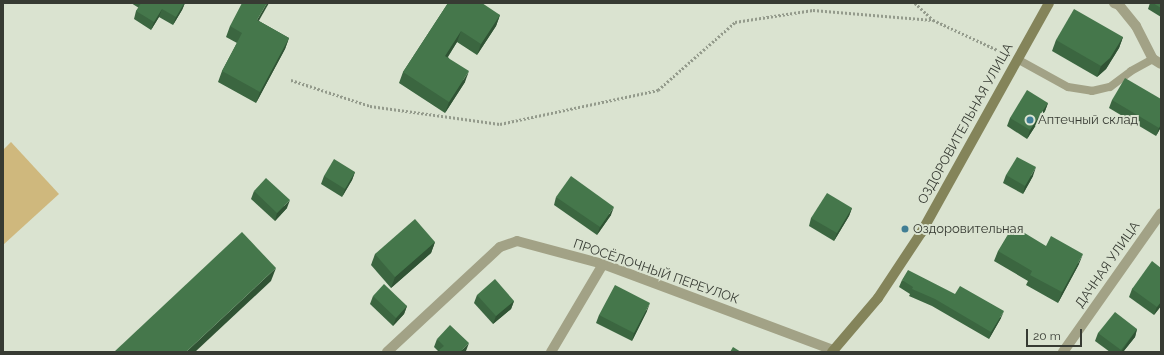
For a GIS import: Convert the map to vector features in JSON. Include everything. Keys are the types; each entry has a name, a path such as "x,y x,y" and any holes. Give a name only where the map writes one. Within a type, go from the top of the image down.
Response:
{"street":[{"name":"ОЗДОРОВИТЕЛЬНАЯ УЛИЦА","path":"832,351 878,298 921,233 1049,3"},
{"path":"1114,3 1119,5 1136,26 1157,62"},
{"name":"ДАЧНАЯ УЛИЦА","path":"1063,352 1161,213"},
{"name":"ПРОСЁЛОЧНЫЙ ПЕРЕУЛОК","path":"387,352 500,247 517,241 603,264 832,351"},
{"path":"551,352 603,264"}],"lane":[{"path":"1018,59 1068,87 1092,91 1110,87 1131,71 1157,62"}],"path":[{"path":"915,3 933,20 1018,59"},
{"path":"291,80 370,106 500,124 658,90 735,22 813,10 933,20"}],"shaded area":[{"path":"11,142 59,194 3,245 3,150"}],"building":[{"path":"141,3 184,3 176,17 162,9 154,22 136,11"},
{"path":"242,3 267,3 257,20 289,38 260,92 222,71 242,33 230,26"},
{"path":"448,3 482,3 500,15 481,44 461,31 445,56 469,71 449,102 403,72"},
{"path":"1153,3 1161,3 1161,8"},
{"path":"1074,9 1123,37 1110,58 1101,66 1056,40"},
{"path":"1125,78 1161,99 1161,124 1159,128 1112,100"},
{"path":"1027,90 1048,103 1030,130 1010,118"},
{"path":"1017,157 1036,167 1025,186 1006,175"},
{"path":"334,159 355,172 345,189 324,176"},
{"path":"571,176 614,207 600,227 556,197"},
{"path":"266,178 290,200 277,213 254,191"},
{"path":"827,193 852,208 837,233 811,218"},
{"path":"415,219 435,242 395,277 375,254"},
{"path":"1013,226 1046,246 1051,236 1083,254 1062,292 1030,275 1032,271 998,251"},
{"path":"242,232 276,268 186,352 114,352"},
{"path":"1152,261 1161,268 1161,302 1157,307 1132,289"},
{"path":"908,270 955,294 960,286 1004,311 991,332 935,299 912,289 913,287 902,280"},
{"path":"495,279 514,301 496,316 477,295"},
{"path":"384,284 407,306 396,318 373,296"},
{"path":"615,285 650,303 634,333 599,315"},
{"path":"1115,312 1137,329 1121,350 1098,333"},
{"path":"450,325 469,343 460,352 441,352 439,350 444,346 437,339"},
{"path":"733,347 741,352 730,352"}],"place":[{"name":"Аптечный склад","path":"1030,120"},
{"name":"Оздоровительная","path":"905,229"}]}
